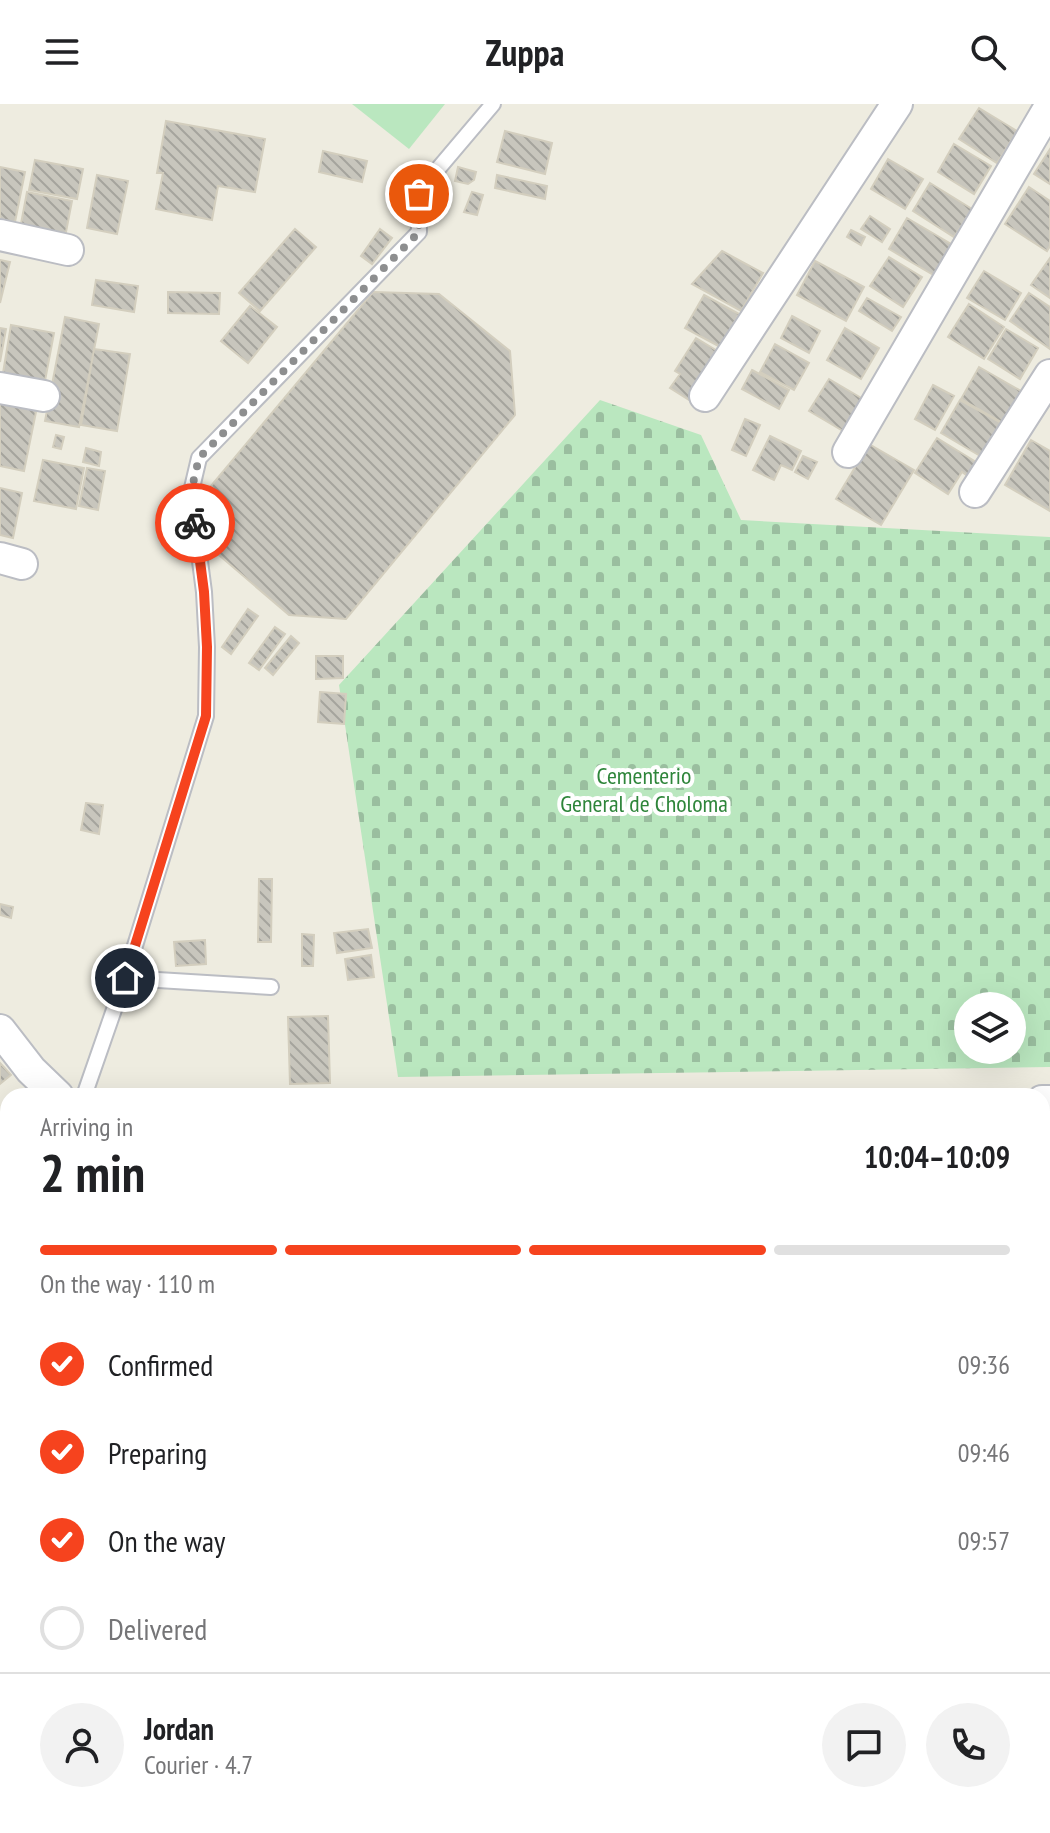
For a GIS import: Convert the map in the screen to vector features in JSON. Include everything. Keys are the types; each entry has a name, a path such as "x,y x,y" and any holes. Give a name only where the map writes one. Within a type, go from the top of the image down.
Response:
{"street":[{"path":"705,396 897,104"},
{"path":"848,452 1043,111"},
{"path":"0,235 68,250"},
{"path":"975,492 1050,375"},
{"path":"0,388 44,396"},
{"path":"0,1030 48,1088"}],"lane":[{"path":"87,1088 125,978 206,716 204,592 191,492 199,458 419,232 418,199 421,189 493,104"},
{"path":"125,978 271,987"}],"green space":[{"path":"352,104 445,104 409,149"},
{"name":"Cementerio General de Choloma","path":"600,400 701,435 741,520 1050,537 1050,1067 398,1077 339,685"}],"building":[{"path":"979,108 1017,131 997,163 959,139"},
{"path":"166,121 265,139 255,192 218,186 212,220 156,209 163,173 157,173"},
{"path":"505,131 552,143 545,174 497,162"},
{"path":"954,144 991,166 974,194 938,172"},
{"path":"1050,149 1050,184 1034,174"},
{"path":"323,151 367,161 362,182 319,172"},
{"path":"888,159 923,179 905,209 871,189"},
{"path":"35,160 83,169 77,199 29,190"},
{"path":"0,167 25,172 15,222 0,219"},
{"path":"458,167 476,172 474,180 468,184 455,181"},
{"path":"97,175 128,181 117,234 87,228"},
{"path":"497,175 547,186 545,199 495,188"},
{"path":"930,183 972,209 954,237 913,211"},
{"path":"1029,187 1050,201 1050,246 1047,251 1005,224"},
{"path":"27,192 72,201 65,237 20,229"},
{"path":"472,192 483,195 477,215 464,212"},
{"path":"870,216 890,229 882,242 861,229"},
{"path":"907,218 953,245 935,276 889,249"},
{"path":"295,229 316,247 260,311 239,293"},
{"path":"380,229 392,238 372,264 361,256"},
{"path":"851,230 865,237 861,245 847,237"},
{"path":"722,251 763,273 741,311 692,284"},
{"path":"889,257 922,277 903,307 870,286"},
{"path":"1050,258 1050,298 1031,285"},
{"path":"0,260 10,262 0,303"},
{"path":"815,261 864,287 846,321 797,295"},
{"path":"984,271 1021,293 1005,320 967,298"},
{"path":"96,280 138,286 134,312 92,305"},
{"path":"168,292 220,293 219,314 168,313"},
{"path":"373,292 439,294 510,351 515,415 346,619 289,615 213,550 205,493"},
{"path":"1029,293 1050,307 1050,349 1010,321"},
{"path":"704,295 739,314 720,347 685,328"},
{"path":"867,298 901,317 892,331 859,311"},
{"path":"969,304 1004,327 984,359 948,337"},
{"path":"250,306 277,327 248,363 221,341"},
{"path":"792,316 820,331 809,353 781,338"},
{"path":"65,317 99,324 79,427 45,421"},
{"path":"11,325 54,333 44,386 2,379"},
{"path":"0,328 6,329 0,362"},
{"path":"845,328 879,348 861,379 827,360"},
{"path":"1006,329 1038,348 1020,379 988,359"},
{"path":"696,338 724,355 689,400 670,388 680,374 675,371"},
{"path":"775,344 809,363 794,390 760,372"},
{"path":"94,349 130,354 117,431 81,425"},
{"path":"979,367 1028,395 1010,427 961,399"},
{"path":"752,370 789,390 779,409 742,389"},
{"path":"829,379 863,399 843,431 809,411"},
{"path":"933,385 954,396 935,430 915,419"},
{"path":"0,400 37,407 24,471 0,466"},
{"path":"960,400 1007,426 987,460 941,433"},
{"path":"745,419 760,425 746,456 732,450"},
{"path":"56,435 64,437 61,449 53,447"},
{"path":"770,436 801,451 792,470 781,465 774,480 753,470"},
{"path":"937,438 981,465 972,479 962,472 948,494 915,473"},
{"path":"1031,440 1050,451 1050,511 1005,485"},
{"path":"869,444 914,470 881,525 836,499"},
{"path":"86,448 101,452 99,466 83,462"},
{"path":"803,456 817,462 808,479 795,472"},
{"path":"43,460 84,468 76,509 34,501"},
{"path":"87,468 105,471 98,510 79,506"},
{"path":"0,488 22,493 13,538 0,535"},
{"path":"248,609 258,616 231,654 222,647"},
{"path":"275,627 285,634 259,670 249,663"},
{"path":"291,636 299,643 273,675 265,668"},
{"path":"316,656 343,656 343,678 316,679"},
{"path":"320,692 346,694 344,724 318,722"},
{"path":"86,803 103,805 99,834 81,830"},
{"path":"259,879 272,879 271,942 258,942"},
{"path":"0,904 13,907 11,918 0,915"},
{"path":"368,929 372,948 337,953 334,933"},
{"path":"302,934 314,935 313,966 302,966"},
{"path":"205,940 206,964 176,966 174,942"},
{"path":"371,955 374,977 348,980 345,959"},
{"path":"328,1016 330,1083 290,1084 288,1017"},
{"path":"0,1063 11,1075 0,1084"}],"way so far":[{"path":"195,523 191,492 199,458 419,232 419,194"}],"route":[{"path":"125,978 206,716 204,592 195,523"}]}
